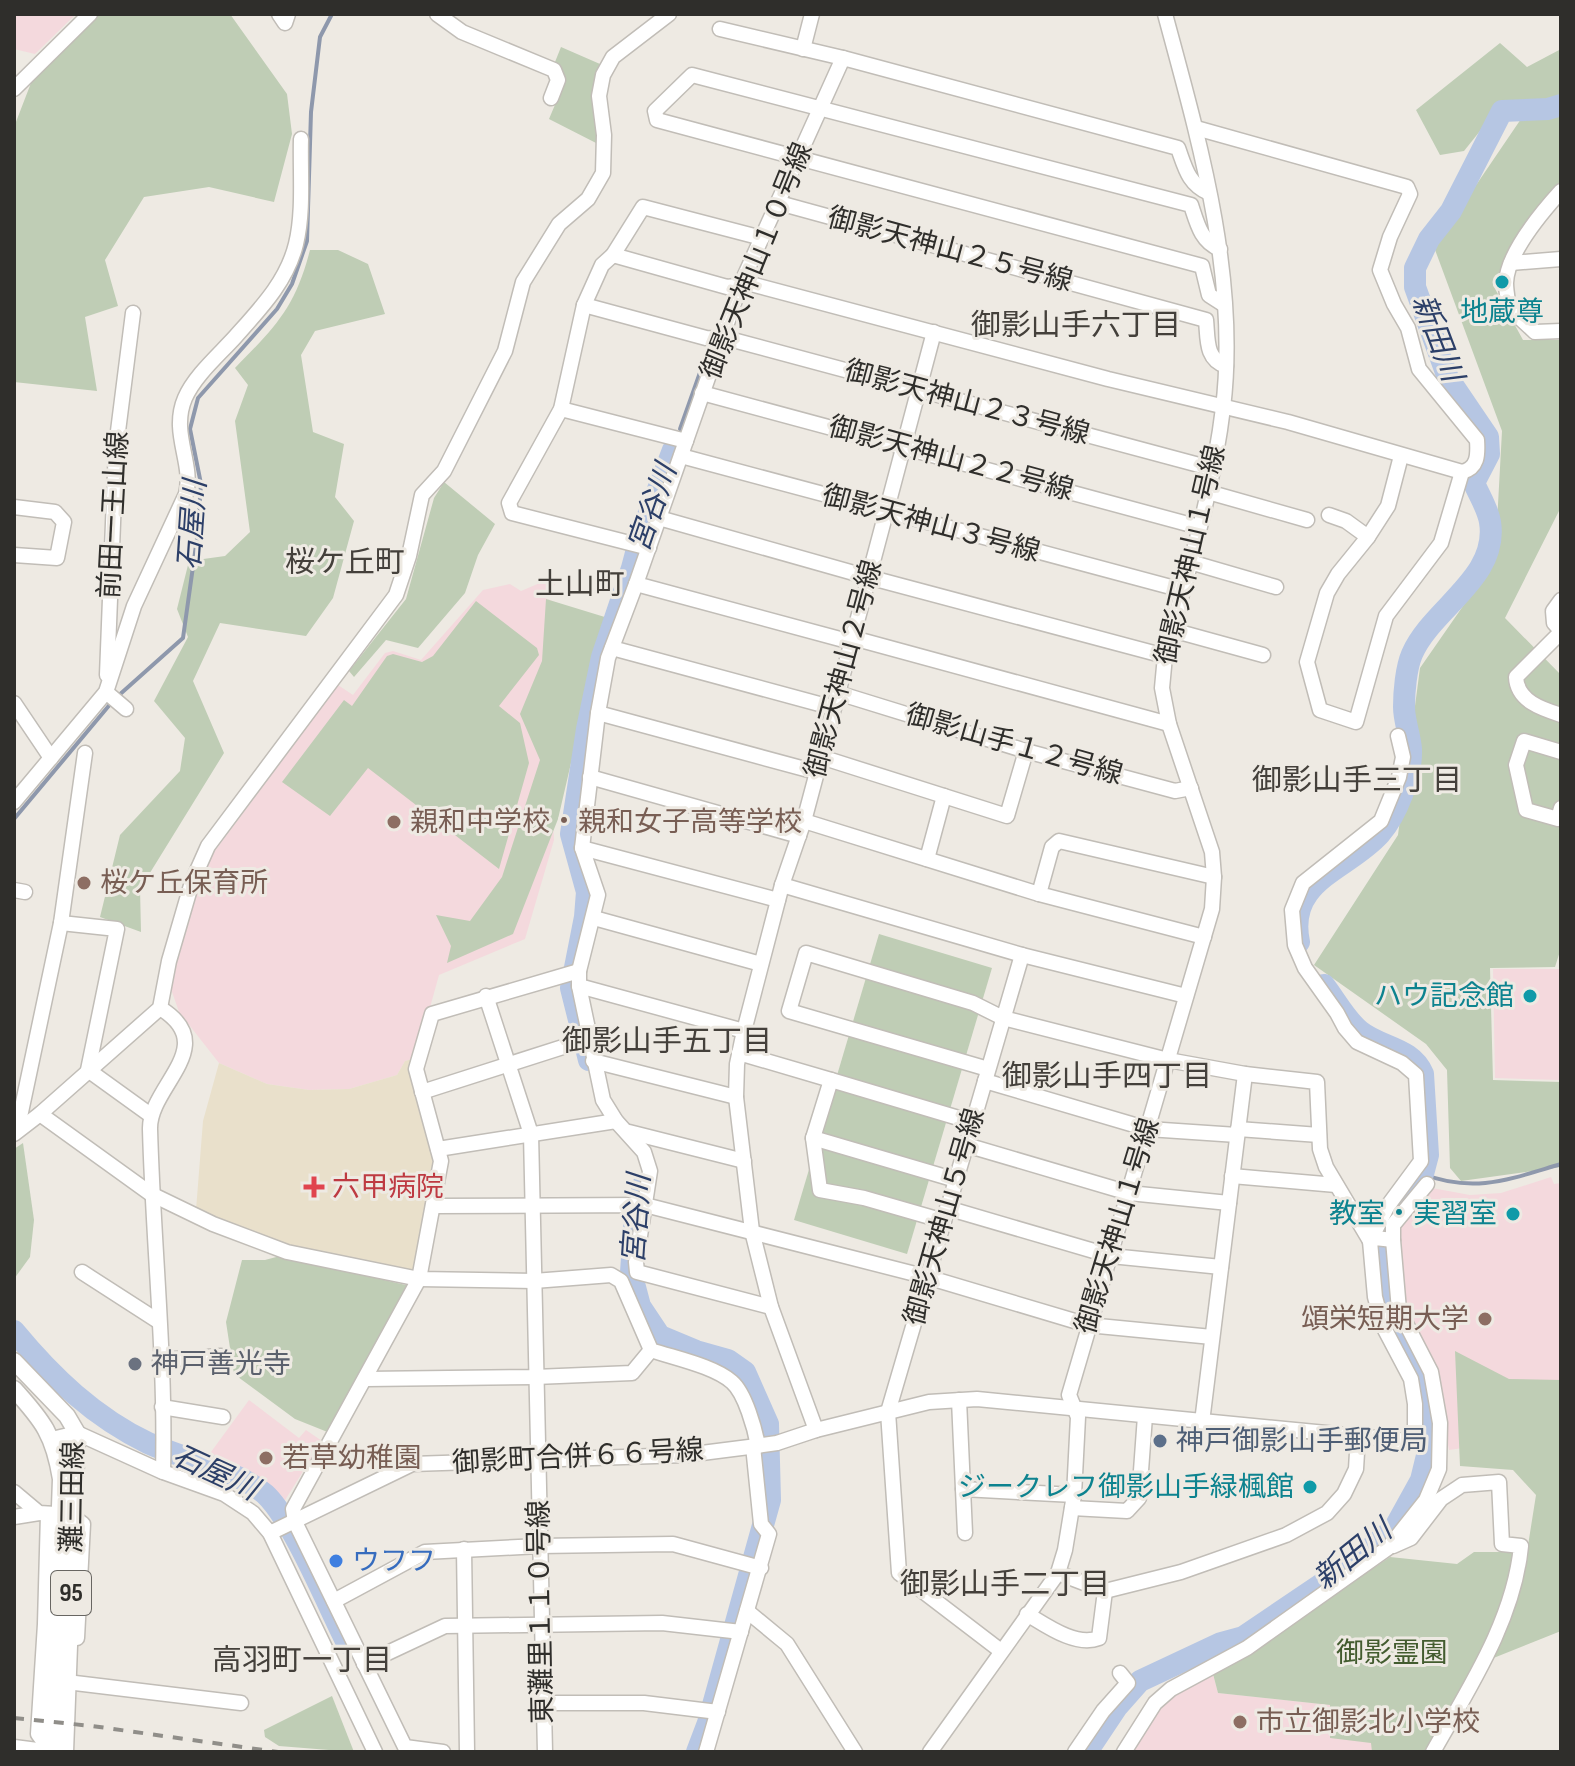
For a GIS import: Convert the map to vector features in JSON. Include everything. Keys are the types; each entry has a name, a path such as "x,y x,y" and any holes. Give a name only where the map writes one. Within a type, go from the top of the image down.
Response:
{"main road":[{"name":"灘三田線","path":"14,1361 67,1416 77,1433 56,1515 65,1752"},
{"name":"灘三田線","path":"17,1396 40,1418 52,1439 61,1479 56,1515 53,1752"}],"street":[{"path":"14,89 90,14"},
{"path":"279,14 285,23 288,14"},
{"path":"437,14 462,32 554,70 558,80 551,98"},
{"path":"16,1133 160,1008 169,961 192,882 208,846 396,595 409,556 422,495 444,471 505,351 523,282 559,224 588,199 603,173 604,135 599,96 603,75 613,57 669,14"},
{"path":"803,49 812,14"},
{"name":"御影天神山１号線","path":"1058,1573 1073,1501 1078,1417 1069,1395 1212,909 1212,852 1169,724 1162,688 1165,656 1214,469 1226,366 1223,304 1220,249 1196,128 1165,14"},
{"path":"720,29 843,58 1178,148 1190,179 1197,188 1209,193"},
{"name":"御影天神山１０号線","path":"771,1307 637,1272 639,1205 650,1171 644,1152 628,1132 612,1121 584,1040 575,976 594,918 598,895 582,848 598,713 612,648 740,286 843,58"},
{"path":"1220,249 1212,246 1202,235 1191,205 692,75 655,111 657,120 1202,266 1209,295 1223,304"},
{"path":"613,255 727,287 751,284 1108,379 1223,405 1462,472 1470,469 1476,462 1477,440 1419,369 1408,328 1380,270 1390,237 1410,194 1407,187 1196,128"},
{"path":"14,802 106,692 134,606 186,494 189,481 179,436 185,398 268,300 284,276 296,247 301,139"},
{"path":"1561,191 1524,240 1511,263 1506,282 1509,308 1535,332 1561,331"},
{"name":"御影天神山２５号線","path":"779,203 1206,320 1210,355 1215,363 1226,366"},
{"path":"648,548 512,513 509,503 561,409 584,305 602,265 613,255 643,207 762,238"},
{"path":"1511,263 1561,259"},
{"name":"御影天神山２３号線","path":"584,305 706,338 733,340 1214,469"},
{"name":"前田一王山線","path":"106,692 116,447 133,313"},
{"name":"御影天神山２号線","path":"816,1430 771,1307 752,1231 736,1097 739,1053 934,332"},
{"name":"御影天神山２２号線","path":"702,393 1199,527"},
{"path":"561,409 686,441"},
{"name":"御影天神山３号線","path":"681,456 1182,590"},
{"path":"1401,456 1388,506 1327,593 1307,662 1320,710 1356,722 1386,616 1441,543 1462,472"},
{"path":"1208,492 1307,520"},
{"path":"14,507 55,512 64,522 57,558 14,555"},
{"path":"1329,515 1346,521 1368,537"},
{"path":"659,518 1165,656"},
{"path":"1190,562 1276,587"},
{"path":"636,584 840,639 853,638 1169,724"},
{"path":"1561,600 1553,611 1554,623 1561,632 1516,677 1517,686 1535,706 1561,715"},
{"path":"1172,630 1263,655"},
{"name":"御影山手１２号線","path":"612,648 836,700 1175,791 1191,788"},
{"path":"106,692 126,709"},
{"path":"14,703 51,758"},
{"path":"598,713 944,796 1007,816 1026,751"},
{"path":"1373,1240 1387,1207 1421,1161 1416,1075 1402,1063 1357,1042 1345,1028 1305,968 1295,945 1292,910 1303,883 1381,821 1399,777 1403,757 1398,736"},
{"path":"1561,752 1524,741 1516,765 1526,810 1558,819 1561,808"},
{"path":"16,1133 61,923 85,753"},
{"path":"590,777 799,836"},
{"path":"927,859 944,796"},
{"path":"804,821 1039,894 1204,937"},
{"path":"1039,894 1052,847 1059,841 1214,877"},
{"path":"582,848 778,900"},
{"path":"782,885 1022,955 1186,996"},
{"path":"594,918 761,964"},
{"path":"61,923 117,929 88,1070"},
{"path":"1319,1135 1148,1129 789,1011 806,953 973,1003 1003,1018 1168,1060 1245,1074 1317,1082 1323,1158 1336,1185 1373,1240"},
{"name":"御影天神山５号線","path":"888,1412 1022,955"},
{"path":"443,1752 405,1747 295,1522 293,1509 419,1279 441,1161 416,1069 432,1014 486,996 575,976 744,1031"},
{"name":"東灘里１１０号線","path":"486,996 531,1134 545,1752"},
{"path":"160,1008 175,1017 183,1032 183,1061 149,1114 163,1466"},
{"path":"422,1092 584,1040"},
{"path":"739,1053 972,1122"},
{"path":"593,1061 736,1097"},
{"path":"88,1070 149,1114"},
{"path":"1202,1422 1245,1074"},
{"path":"831,1080 813,1138 820,1190 946,1215 1111,1256 1221,1267"},
{"path":"40,1114 151,1194 213,1224 287,1252 419,1279 534,1281 611,1275 621,1281 651,1350 719,1374 735,1384 754,1426 765,1529 760,1568 747,1611 735,1632 706,1752"},
{"path":"438,1149 612,1121"},
{"path":"628,1132 744,1161"},
{"path":"813,1138 956,1180"},
{"path":"966,1145 1129,1193 1229,1203"},
{"path":"1232,1176 1336,1185"},
{"path":"1388,1548 1426,1500 1439,1469 1441,1434 1431,1372 1399,1310 1392,1240 1393,1225 1427,1184"},
{"path":"433,1206 639,1205 927,1277 1088,1325 1212,1337"},
{"path":"1373,1240 1392,1240"},
{"name":"御影町合併６６号線","path":"270,1533 412,1464 686,1455 777,1443 929,1402 977,1399 1409,1441 1414,1438 1415,1404 1411,1379 1383,1326 1375,1297 1373,1240"},
{"path":"82,1272 158,1321"},
{"path":"366,1379 632,1373 651,1350"},
{"path":"160,1360 221,1356"},
{"path":"959,1400 965,1533"},
{"path":"162,1407 223,1417"},
{"path":"888,1412 899,1573 1001,1651"},
{"path":"963,1489 1073,1501 1127,1511 1139,1498 1145,1416"},
{"path":"52,1439 77,1433 163,1466 224,1494 253,1513 270,1533 375,1752"},
{"path":"930,1752 1058,1573 1105,1591 1181,1572 1271,1540 1327,1513 1344,1494 1356,1469 1358,1436"},
{"path":"1124,1752 1155,1703 1171,1689 1247,1648 1388,1548 1411,1538 1441,1499 1462,1485 1499,1482 1502,1544 1521,1546 1518,1576 1486,1657 1433,1752"},
{"path":"14,1492 56,1515 83,1524 71,1752"},
{"path":"14,1517 56,1515"},
{"path":"334,1601 425,1552 673,1544 760,1568"},
{"path":"464,1549 467,1752"},
{"path":"1027,1614 1066,1635 1093,1641 1099,1638 1105,1591"},
{"path":"747,1611 787,1644 855,1752"},
{"path":"364,1664 445,1626 662,1623 735,1632"},
{"path":"1075,1752 1103,1711 1128,1683 1120,1673"},
{"path":"75,1683 241,1703"},
{"path":"543,1703 669,1705 717,1712"},
{"path":"14,1747 53,1752"}],"shaded area":[{"path":"14,14 76,14 35,54 14,49"},
{"name":"親和中学校・親和女子高等学校","path":"559,579 545,598 570,608 552,803 554,840 525,939 439,975 416,1058 405,1061 397,1075 349,1089 309,1090 267,1084 219,1063 179,1012 170,986 200,882 214,852 338,685 353,695 385,653 393,651 421,660 483,590 510,584 521,591 547,580"},
{"path":"1493,969 1561,969 1561,1080 1495,1078"},
{"name":"六甲病院","path":"416,1058 435,1164 414,1273 294,1250 275,1239 196,1210 203,1121 219,1063 267,1084 309,1090 349,1089 397,1075 405,1061"},
{"name":"頌栄短期大学","path":"1551,1177 1554,1184 1561,1183 1561,1416 1491,1444 1449,1450 1434,1370 1403,1306 1398,1229 1432,1188 1470,1195 1501,1193"},
{"name":"若草幼稚園","path":"249,1400 299,1438 306,1430 322,1441 282,1505 267,1486 227,1466 211,1452"},
{"name":"市立御影北小学校","path":"1212,1670 1218,1693 1331,1705 1372,1743 1372,1752 1129,1752 1163,1703"}],"green space":[{"path":"96,14 230,14 287,94 292,134 274,202 209,187 144,197 105,260 118,306 85,317 97,391 14,382 14,127 31,83"},
{"path":"1500,43 1527,67 1561,49 1561,181 1538,211 1493,285 1523,340 1561,340 1560,509 1505,618 1561,675 1561,948 1555,967 1490,968 1493,1080 1561,1082 1561,1167 1461,1181 1450,1168 1447,1070 1426,1044 1314,965 1398,835 1420,668 1495,560 1502,431 1434,247 1523,116 1500,106 1464,151 1440,155 1416,110"},
{"path":"561,47 600,64 593,92 598,144 549,119 565,81 561,66 555,62"},
{"path":"310,250 338,250 368,264 385,314 315,331 301,355 313,432 344,444 335,497 354,521 333,598 306,636 220,623 193,681 224,753 140,889 141,932 100,917 120,835 180,771 185,738 154,701 188,637 177,609 189,561 225,556 250,532 235,421 248,385 235,368 282,315 298,287"},
{"path":"444,482 495,524 478,555 465,593 418,648 386,640 354,677 349,671 406,599 434,498"},
{"path":"546,599 608,618 558,819 513,934 447,963 451,946 436,915 470,921 502,877 540,760 520,714 542,661"},
{"path":"476,601 537,648 539,655 499,706 520,723 529,763 499,869 368,768 330,816 282,782 344,700 352,706 387,656 393,654 422,662 433,656"},
{"path":"879,934 992,968 907,1254 794,1220"},
{"path":"23,1143 34,1220 30,1257 14,1279 14,1149"},
{"path":"280,1256 410,1286 330,1433 295,1419 234,1374 226,1322 242,1260 265,1260"},
{"path":"1455,1351 1509,1379 1561,1380 1561,1631 1491,1659 1523,1577 1536,1495 1513,1470 1460,1466"},
{"name":"御影霊園","path":"1474,1552 1517,1552 1493,1630 1429,1752 1372,1752 1371,1743 1330,1738 1330,1705 1218,1693 1212,1670 1263,1642 1390,1557 1457,1564"},
{"path":"332,1696 354,1752 279,1746 265,1737 264,1730"}],"waterway":[{"name":"石屋川","path":"118,696 183,638 201,484 190,429 198,398 277,309 292,284 307,241 311,112 320,37 332,14"},
{"name":"新田川","path":"1299,942 1297,921 1310,890 1380,834 1398,805 1411,760 1404,707 1412,654 1421,637 1475,576 1490,542 1489,517 1474,483 1489,454 1488,437 1448,378 1415,287 1415,268 1429,239 1451,211 1502,111 1548,109 1561,105"},
{"name":"宮谷川","path":"680,429 708,350"},
{"name":"宮谷川","path":"589,1060 571,988 587,892 571,834 602,657 641,534 673,450"},
{"name":"石屋川","path":"14,819 112,702"},
{"name":"新田川","path":"1087,1752 1117,1707 1140,1681 1221,1643 1243,1637 1354,1562 1395,1527 1421,1480 1430,1443 1426,1405 1417,1364 1387,1312 1382,1294 1384,1225 1401,1197 1423,1174 1428,1155 1423,1074 1404,1053 1368,1037 1355,1026 1324,985"},
{"path":"1423,1174 1476,1184 1509,1179 1561,1164"},
{"name":"宮谷川","path":"644,1183 635,1215 631,1272 640,1306 660,1336 728,1360 745,1372 768,1424 770,1500 708,1723 697,1752"},
{"name":"石屋川","path":"14,1331 59,1380 128,1433 240,1478 265,1494 287,1523 347,1643"}],"railway":[{"path":"14,1718 278,1752"}],"place":[{"name":"地蔵尊","path":"1502,282"},
{"name":"親和中学校・親和女子高等学校","path":"394,822"},
{"name":"桜ケ丘保育所","path":"84,883"},
{"name":"ハウ記念館","path":"1530,996"},
{"name":"六甲病院","path":"314,1187"},
{"name":"教室・実習室","path":"1513,1214"},
{"name":"頌栄短期大学","path":"1485,1319"},
{"name":"神戸善光寺","path":"135,1364"},
{"name":"神戸御影山手郵便局","path":"1160,1441"},
{"name":"若草幼稚園","path":"266,1458"},
{"name":"ジークレフ御影山手緑楓館","path":"1310,1487"},
{"name":"ウフフ","path":"336,1561"},
{"name":"市立御影北小学校","path":"1240,1722"}],"district":[{"name":"御影山手六丁目","path":"1076,326"},
{"name":"桜ケ丘町","path":"345,563"},
{"name":"土山町","path":"580,585"},
{"name":"御影山手三丁目","path":"1357,781"},
{"name":"御影山手五丁目","path":"667,1042"},
{"name":"御影山手四丁目","path":"1107,1077"},
{"name":"御影山手二丁目","path":"1005,1585"},
{"name":"高羽町一丁目","path":"302,1661"}]}
